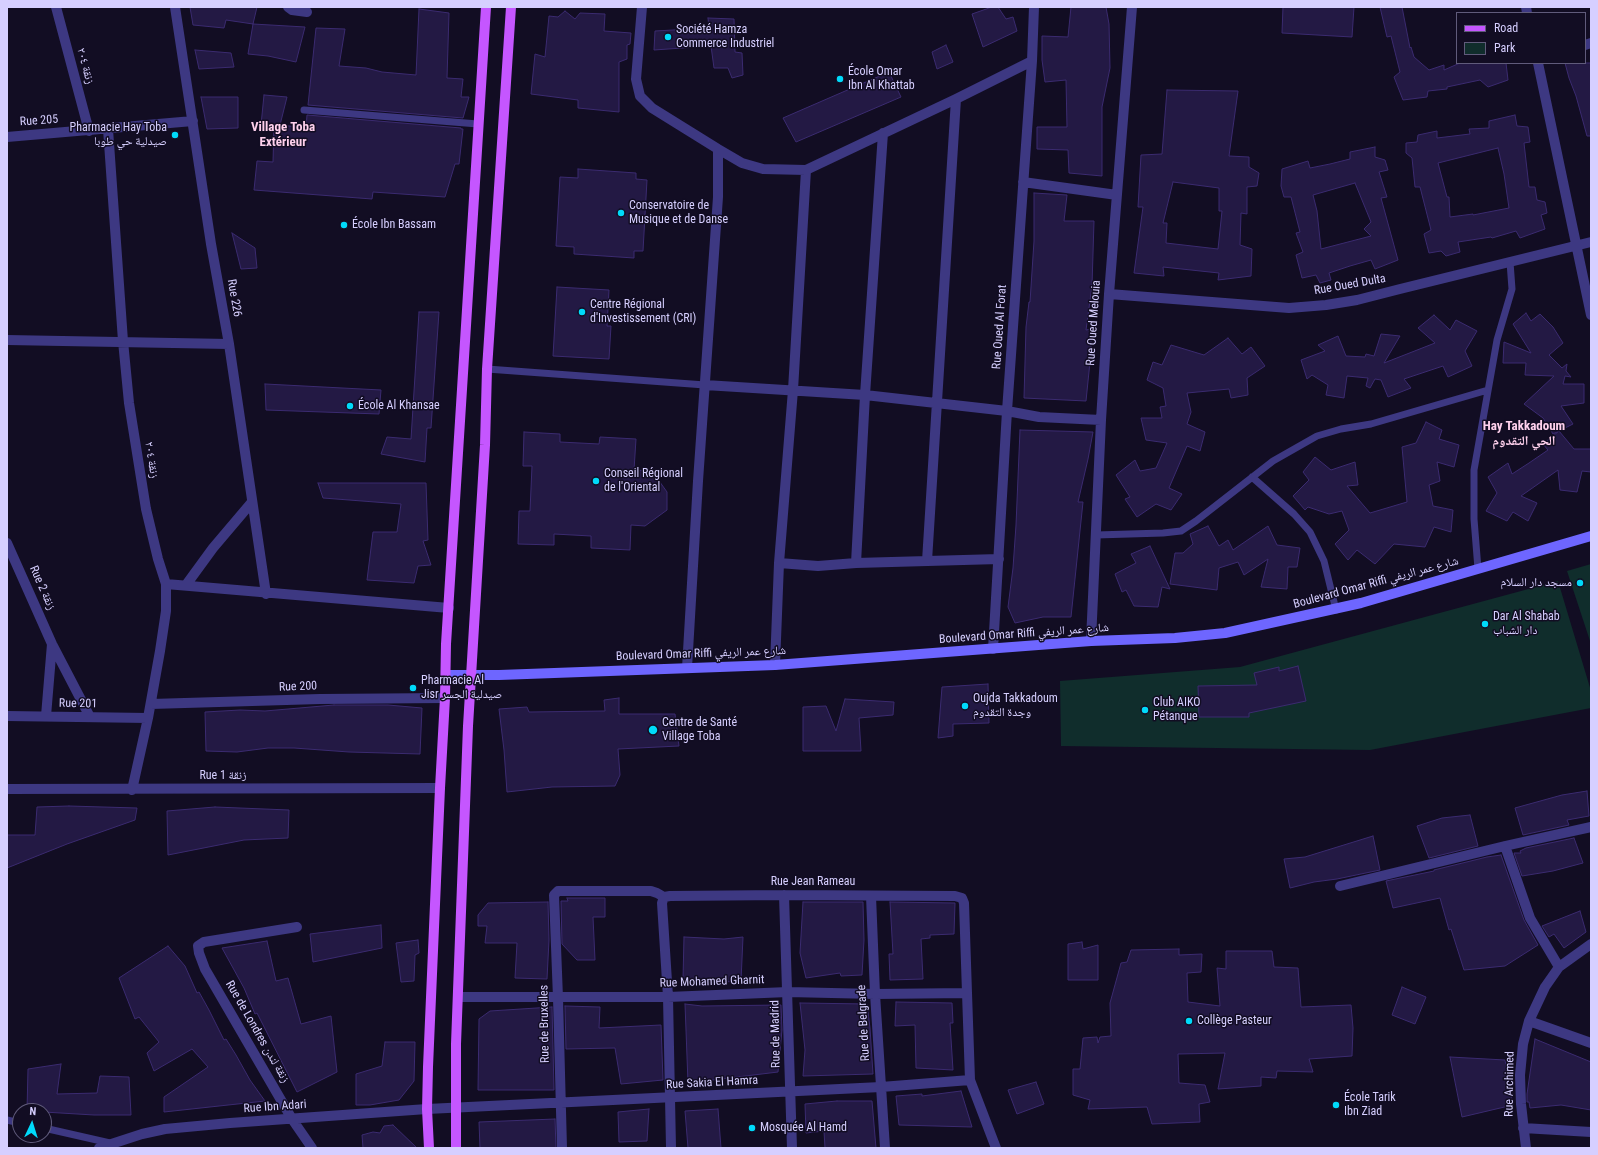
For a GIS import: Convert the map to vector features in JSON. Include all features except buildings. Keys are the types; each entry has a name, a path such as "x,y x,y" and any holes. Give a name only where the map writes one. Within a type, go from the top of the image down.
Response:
{"main road":[{"path":"429,1148 427,1109 440,788 449,608 486,7"},
{"path":"456,1148 455,1109 458,997 468,726 485,445 487,369 511,7"}],"street":[{"name":"زنقة ٢٠٤","path":"56,7 89,131"},
{"name":"Rue 226","path":"175,7 211,244 229,344 266,594"},
{"path":"288,7 292,10 308,12"},
{"path":"642,7 636,79 640,96 652,108 718,149 742,163 763,169 806,170 956,99 1032,61"},
{"name":"Rue Oued Al Forat","path":"993,649 1007,411 1032,61 1034,7"},
{"name":"Rue Oued Melouia","path":"1091,641 1101,420 1109,294 1132,7"},
{"path":"1538,64 1575,245 1591,315"},
{"path":"927,561 956,99"},
{"name":"Rue 205","path":"7,137 193,121"},
{"name":"زنقة ٢٠٤","path":"108,129 123,341 129,403 146,509 158,559 166,584 166,611 151,704 132,790"},
{"path":"856,563 865,395 883,133"},
{"path":"687,668 698,481 718,197 718,149"},
{"path":"775,664 779,563 793,390 806,170"},
{"path":"1023,182 1117,195"},
{"name":"Rue Oued Dulta","path":"1109,294 1290,308 1357,300 1591,242"},
{"path":"7,340 229,344"},
{"path":"705,385 865,395 1007,411 1039,417 1101,420"},
{"path":"186,585 213,548 252,502"},
{"name":"Boulevard Omar Riffi شارع عمر الريفي","path":"446,676 775,664 1091,641 1175,638 1225,633 1336,610 1591,536"},
{"name":"Rue 2 زنقة","path":"7,543 52,644 90,717"},
{"path":"779,563 818,566 856,563 999,559"},
{"path":"166,584 266,594 449,608"},
{"name":"Rue 2 زنقة","path":"46,716 52,644"},
{"name":"Rue 200","path":"151,704 320,699 445,698"},
{"name":"Rue 201","path":"7,716 148,718"},
{"name":"Rue 1 زنقة","path":"7,789 132,790 440,788"},
{"path":"1340,886 1591,827"},
{"path":"1506,846 1530,918 1559,967"},
{"name":"Rue de Bruxelles","path":"562,1148 554,895 558,892 651,891 664,897"},
{"name":"Rue Jean Rameau","path":"664,897 784,894 955,896 962,898 964,903 967,993"},
{"name":"Rue de Madrid","path":"784,894 792,1148"},
{"name":"Rue de Belgrade","path":"871,896 875,994 885,1148"},
{"path":"664,897 662,903 668,997 671,1148"},
{"name":"Rue de Londres زنقة لندن","path":"297,927 204,942 198,946 205,969 292,1119 312,1148"},
{"name":"Rue Archimed","path":"1526,1148 1521,1104 1520,1075 1529,1021 1545,987 1559,967 1591,944"},
{"name":"Rue Mohamed Gharnit","path":"458,997 668,997 788,992 875,994 967,993"},
{"path":"967,993 970,1080 996,1148"},
{"path":"1529,1021 1591,1043"},
{"name":"Rue Sakia El Hamra","path":"455,1109 881,1087 970,1080"},
{"name":"Rue Ibn Adari","path":"99,1148 110,1143 165,1129 427,1109 455,1109"},
{"path":"1523,1128 1591,1132"}],"lane":[{"path":"304,110 478,124"},
{"path":"1478,569 1474,519 1474,470 1497,340 1512,288 1510,262"},
{"path":"487,369 705,385"},
{"path":"1096,535 1181,531 1273,461 1317,436 1341,429 1371,424 1488,390"},
{"path":"1252,477 1294,514 1310,532 1324,561 1336,610"},
{"path":"52,1130 110,1143"}],"green space":[{"path":"1591,564 1591,644 1567,571"},
{"name":"Dar Al Shabab دار الشباب","path":"1558,581 1591,691 1591,708 1370,750 1061,746 1060,681 1240,667"}],"place":[{"name":"Société Hamza Commerce Industriel","path":"668,37"},
{"name":"École Omar Ibn Al Khattab","path":"840,79"},
{"name":"Pharmacie Hay Toba صيدلية حي طوبا","path":"175,135"},
{"name":"Conservatoire de Musique et de Danse","path":"621,213"},
{"name":"École Ibn Bassam","path":"344,225"},
{"name":"Centre Régional d'Investissement (CRI)","path":"582,312"},
{"name":"École Al Khansae","path":"350,406"},
{"name":"Conseil Régional de l'Oriental","path":"596,481"},
{"name":"مسجد دار السلام","path":"1580,583"},
{"name":"Dar Al Shabab دار الشباب","path":"1485,624"},
{"name":"Pharmacie Al Jisr صيدلية الجسر","path":"413,688"},
{"name":"Oujda Takkadoum وجدة التقدوم","path":"965,706"},
{"name":"Club AIKO Pétanque","path":"1145,710"},
{"name":"Centre de Santé Village Toba","path":"653,730"},
{"name":"Collège Pasteur","path":"1189,1021"},
{"name":"École Tarik Ibn Ziad","path":"1336,1105"},
{"name":"Mosquée Al Hamd","path":"752,1128"}],"district":[{"name":"Village Toba Extérieur","path":"283,136"},
{"name":"Hay Takkadoum الحي التقدوم","path":"1524,434"}]}
